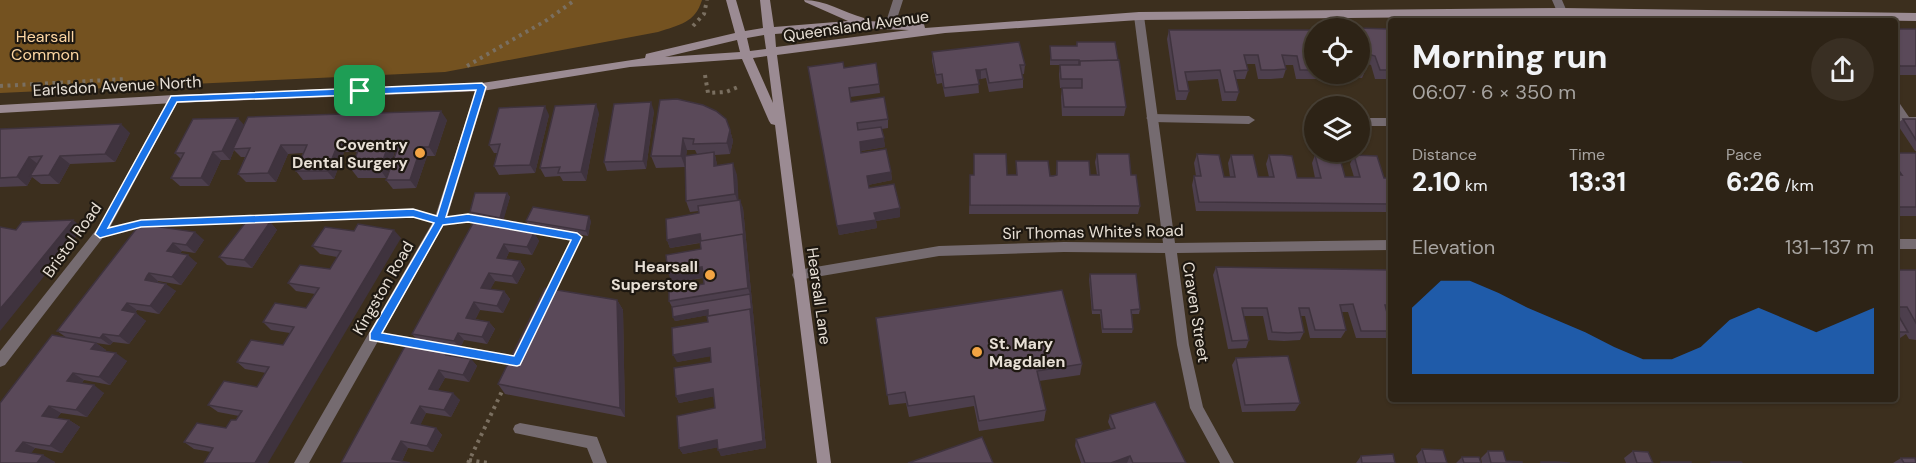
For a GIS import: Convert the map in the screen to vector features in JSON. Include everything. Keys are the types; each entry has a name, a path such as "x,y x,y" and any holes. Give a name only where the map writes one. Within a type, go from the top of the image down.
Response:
{"main road":[{"path":"731,0 746,55"},
{"path":"765,0 771,52"},
{"path":"808,0 843,16 872,24"},
{"name":"Queensland Avenue","path":"771,52 945,29 1139,15 1916,17"},
{"name":"Queensland Avenue","path":"768,29 872,24 945,29"},
{"name":"Earlsdon Avenue North","path":"630,63 698,43 768,29"},
{"name":"Earlsdon Avenue North","path":"0,109 174,99 482,87 630,63 771,52"},
{"name":"Hearsall Lane","path":"771,52 824,463"},
{"name":"Hearsall Lane","path":"746,55 781,133"}],"street":[{"path":"890,25 898,0"},
{"path":"1557,0 1564,16"},
{"name":"Craven Street","path":"1139,15 1183,345 1197,408 1227,463"},
{"name":"Kingston Road","path":"301,463 440,221 482,87"},
{"name":"Bristol Road","path":"0,361 100,234 174,99"},
{"path":"1898,110 1906,121 1916,121"},
{"path":"1152,118 1249,120"},
{"path":"1370,122 1388,122"},
{"path":"1898,244 1916,244"},
{"name":"Sir Thomas White's Road","path":"798,275 939,251 1064,247 1388,245"},
{"path":"520,429 592,442 600,463"}],"path":[{"path":"467,66 547,20 575,0"},
{"path":"100,234 141,224 413,213 440,221"},
{"path":"512,226 577,237 547,299"},
{"path":"448,349 517,361 512,371"},
{"path":"488,463 468,461 507,381"}],"green space":[{"name":"Hearsall Common","path":"0,0 702,0 691,18 658,32 445,72 0,93"}],"building":[{"path":"1370,28 1388,29 1388,70 1380,70 1375,56 1370,55"},
{"path":"1898,29 1916,29 1916,66 1900,66 1898,63"},
{"path":"1169,30 1304,30 1304,70 1300,70 1297,56 1282,55 1286,69 1261,70 1258,55 1244,55 1248,70 1234,71 1239,92 1225,92 1220,70 1185,72 1189,91 1178,91"},
{"path":"1019,42 1025,65 1020,65 1023,79 989,83 986,69 976,70 979,84 944,88 942,74 936,75 932,52"},
{"path":"1077,42 1115,42 1118,60 1080,61 1079,65 1079,60 1051,60 1050,46 1077,46"},
{"path":"1119,60 1126,107 1064,107 1062,88 1082,88 1082,79 1061,79 1060,65 1080,65 1080,61"},
{"path":"843,62 844,68 876,63 879,84 849,88 851,102 884,97 888,119 857,123 858,130 881,127 884,138 860,142 861,153 886,149 891,172 867,176 869,188 894,184 900,208 874,213 876,220 837,226 808,67"},
{"path":"677,99 703,105 726,119 730,130 727,143 693,144 694,139 683,138 681,156 651,156 660,100"},
{"path":"651,102 643,161 604,162 614,104"},
{"path":"596,104 581,172 558,173 560,167 540,168 555,106"},
{"path":"545,106 530,165 494,166 500,144 489,145 499,108"},
{"path":"441,111 429,147 421,147 410,180 386,180 400,142 389,143 380,169 351,169 361,143 338,144 327,171 296,171 307,145 281,145 268,173 238,174 250,148 233,149 248,117"},
{"path":"238,118 222,151 213,152 201,178 171,178 184,153 175,153 193,119"},
{"path":"1903,119 1916,119 1916,140"},
{"path":"121,124 105,154 60,156 49,175 30,176 42,156 29,157 17,177 0,178 0,129"},
{"path":"714,152 714,166 733,163 735,194 686,201 685,156"},
{"path":"1898,153 1915,153 1916,207 1898,207 1898,174 1902,175 1898,170"},
{"path":"974,154 1006,154 1007,175 1017,175 1016,161 1048,161 1050,176 1053,176 1057,175 1057,161 1089,161 1090,175 1099,175 1097,154 1129,154 1131,175 1136,175 1140,206 970,205 970,175 974,175"},
{"path":"1197,154 1219,155 1224,177 1235,177 1231,155 1253,155 1258,177 1274,177 1269,155 1292,156 1297,178 1321,178 1317,162 1341,162 1345,177 1360,177 1356,162 1370,162 1370,156 1377,156 1384,178 1388,178 1388,204 1199,202 1194,176 1201,176"},
{"path":"475,193 507,193 500,218 470,212"},
{"path":"740,200 744,236 743,234 701,241 700,234 667,240 666,219 699,213 698,206"},
{"path":"533,207 589,216 586,231 526,221"},
{"path":"477,216 516,222 512,230 534,233 527,247 504,244 497,258 520,261 512,276 489,273 481,288 504,291 497,306 474,302 466,318 489,322 482,337 458,333 454,341 412,334"},
{"path":"249,218 260,218 270,222 244,260 219,257"},
{"path":"73,220 0,309 0,227 16,230 22,222"},
{"path":"140,224 195,232 186,245 173,243 167,251 188,255 172,277 149,273 147,276 145,280 166,284 150,306 127,303 122,310 136,313 119,336 103,334 100,338 57,331"},
{"path":"358,224 394,230 255,463 204,463 213,448 184,442 197,423 226,428 231,420 236,420 242,411 208,405 224,381 257,387 269,367 237,362 251,340 283,345 294,327 263,322 275,303 306,308 319,288 288,283 300,265 330,269 341,251 312,246 325,227 354,231"},
{"path":"743,234 748,288 669,301 669,290 704,284 702,267 668,273 666,255 701,249 700,241"},
{"path":"1216,267 1388,270 1388,305 1385,305 1388,331 1361,331 1353,304 1340,305 1346,330 1315,330 1309,308 1299,308 1304,332 1288,333 1272,332 1267,308 1242,308 1249,340 1232,341"},
{"path":"1898,270 1916,270 1916,323 1907,307 1898,307"},
{"path":"1090,274 1136,274 1140,309 1131,310 1133,329 1103,329 1101,310 1093,310"},
{"path":"545,288 617,300 620,408 498,384"},
{"name":"St. Mary Magdalen","path":"1062,290 1082,364 1037,371 1046,410 979,421 974,396 908,406 905,392 887,395 876,318"},
{"path":"750,294 752,313 750,309 708,316 708,310 673,317 672,307"},
{"path":"750,309 763,441 718,450 717,440 679,448 677,416 715,408 713,389 676,396 674,368 711,362 710,348 673,355 672,328 708,322 707,316"},
{"path":"1898,315 1908,332 1898,332"},
{"path":"52,335 96,343 91,349 116,353 99,377 73,373 67,381 94,385 76,410 49,406 42,416 69,420 50,446 23,442 16,451 43,455 37,463 0,463 0,403"},
{"path":"409,339 451,346 446,355 471,359 463,375 439,370 429,389 453,393 444,410 420,406 411,423 436,428 427,446 401,441 392,459 410,463 341,463"},
{"path":"1288,356 1300,403 1245,405 1236,358"},
{"path":"1155,402 1186,463 1133,463 1130,456 1111,463 1085,463 1076,439 1115,428 1110,415"},
{"path":"982,437 993,463 908,463"},
{"path":"1422,449 1443,450 1447,463 1426,463"},
{"path":"1488,451 1503,451 1506,461 1522,463 1491,463"},
{"path":"1633,451 1648,452 1653,463 1637,463"},
{"path":"1393,454 1395,463 1362,463 1361,456"},
{"path":"1462,457 1479,457 1481,463 1464,463"},
{"path":"1901,458 1915,458 1916,463 1904,463"},
{"path":"1691,462 1691,463 1661,463"},
{"path":"1741,462 1742,463 1711,463"}],"place":[{"name":"Coventry Dental Surgery","path":"420,153"},
{"name":"Hearsall Superstore","path":"710,275"},
{"name":"St. Mary Magdalen","path":"977,352"}],"route":[{"path":"360,91 174,99 100,234 141,224 413,213 440,221 468,218 577,237 517,361 374,336 440,221 482,87 427,87 360,91"}]}
